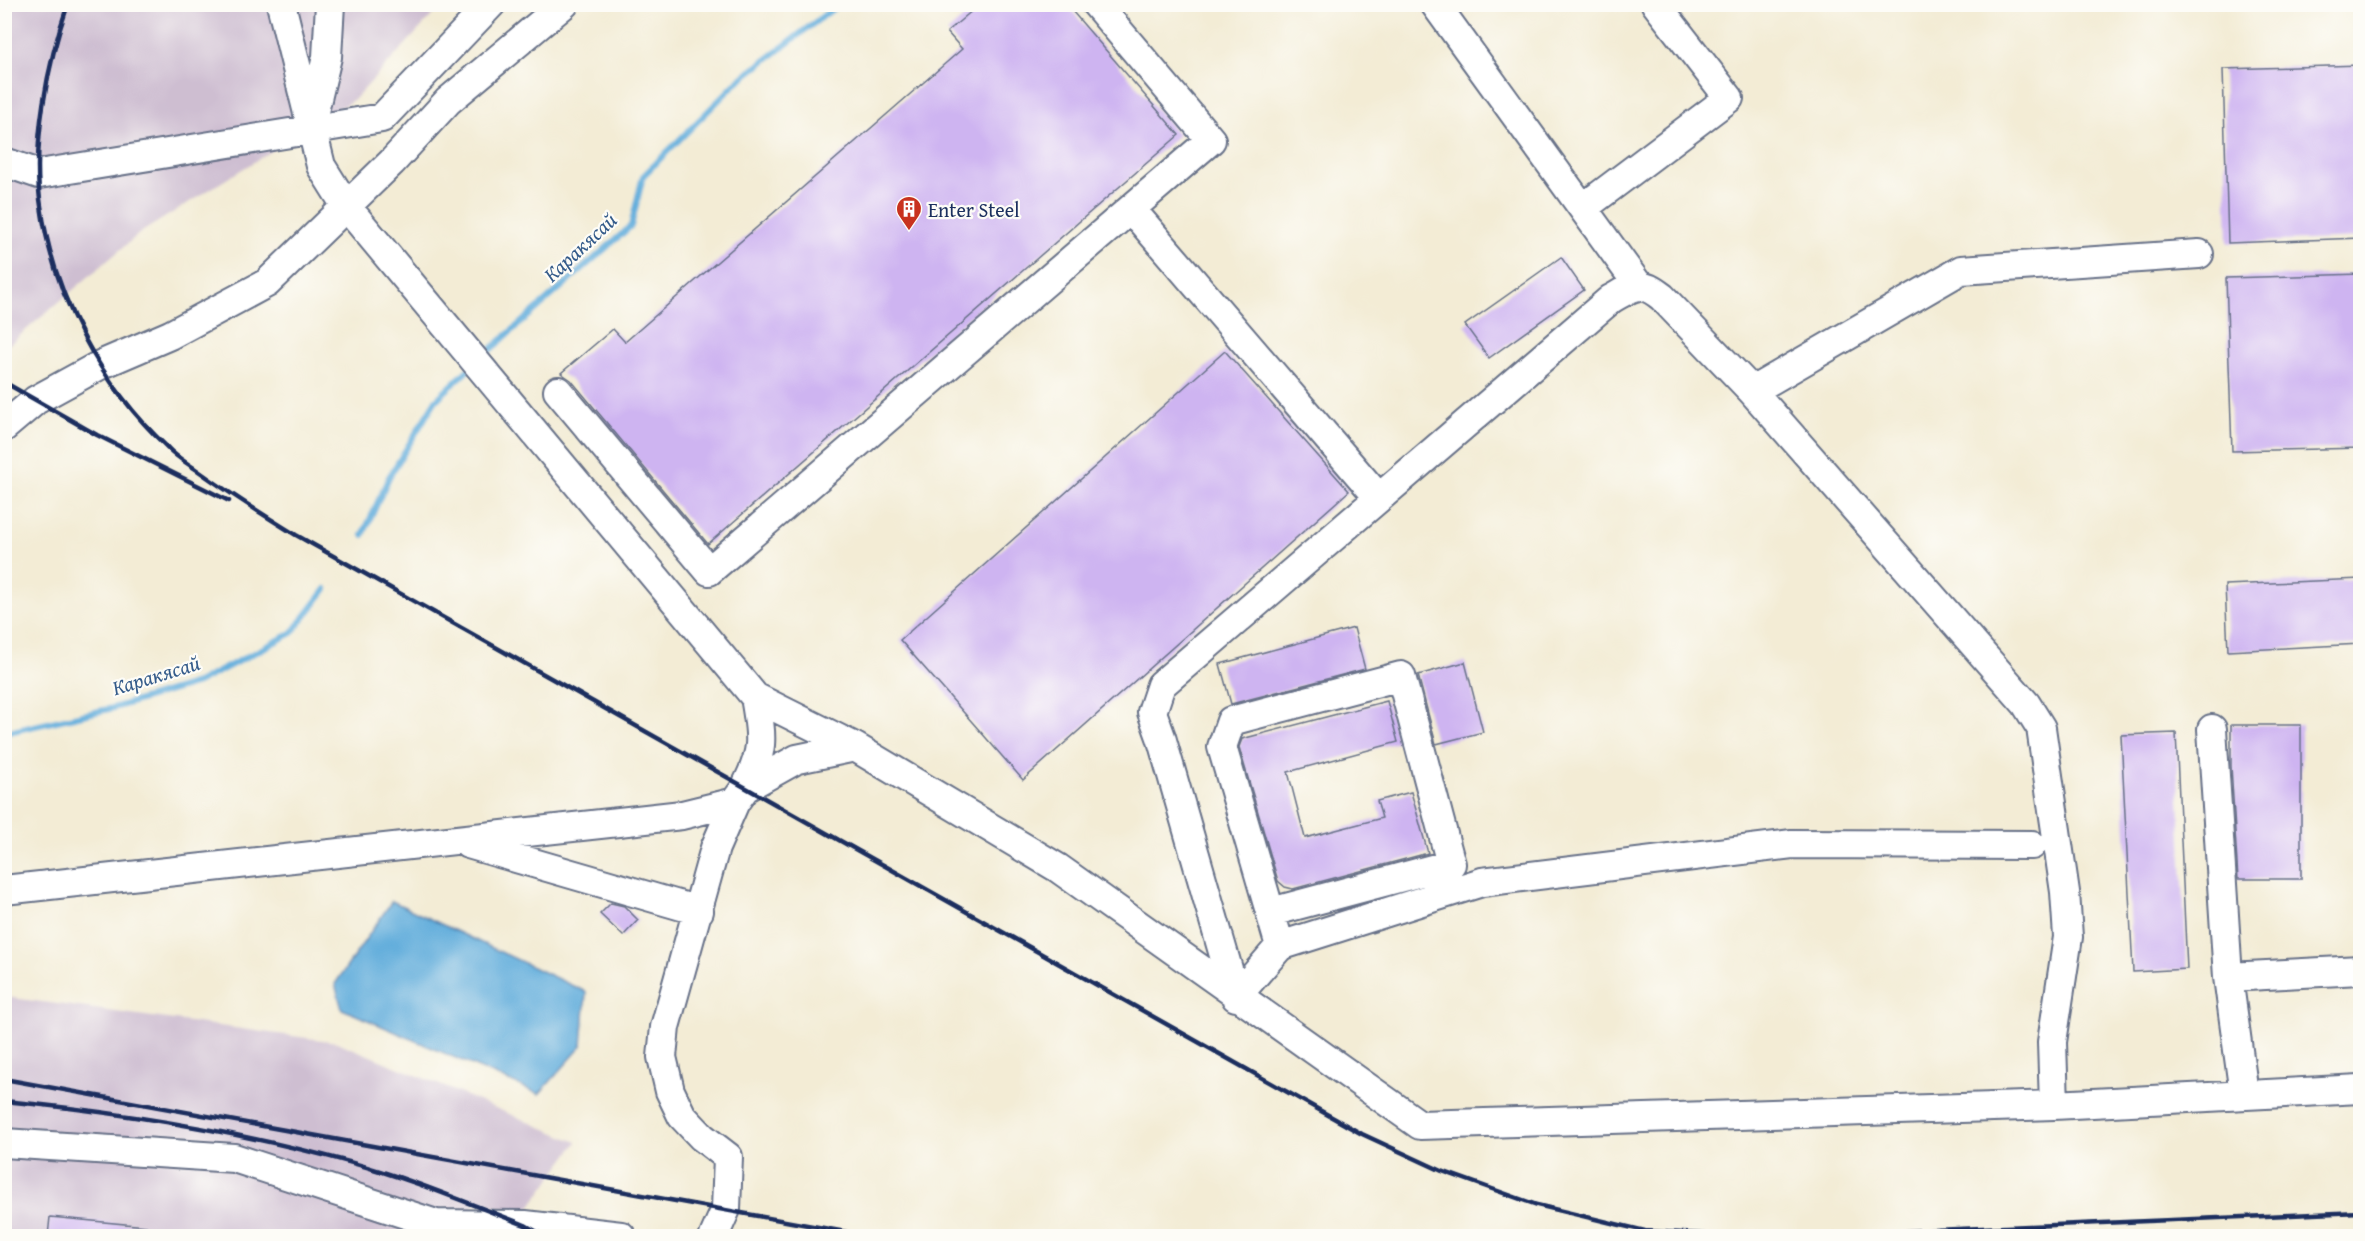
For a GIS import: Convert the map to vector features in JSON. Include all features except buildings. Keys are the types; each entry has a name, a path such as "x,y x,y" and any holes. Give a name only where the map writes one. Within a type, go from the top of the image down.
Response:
{"street":[{"path":"281,4 310,129 321,166 346,206 755,697 855,747 1058,868 1236,997 1419,1125 2054,1105 2361,1089"},
{"path":"310,129 327,57 330,4"},
{"path":"4,162 39,174 382,118 491,4"},
{"path":"4,427 36,400 100,366 170,335 267,283 392,162 448,101 564,4"},
{"path":"558,391 709,571 1211,140 1096,4"},
{"path":"1435,4 1639,286"},
{"path":"1582,208 1729,98 1656,4"},
{"path":"1131,209 1379,498"},
{"path":"1752,391 1961,270 2199,254"},
{"path":"1236,997 1152,712 1161,685 1611,299 1639,286 1649,287 1662,297 1752,391 2026,704 2041,728 2066,892 2068,937 2052,1042 2054,1105"},
{"path":"1271,912 1451,864 1401,676 1231,721 1222,747 1280,946"},
{"path":"714,1236 726,1209 728,1157 702,1137 682,1116 670,1091 662,1057 665,1027 715,848 740,794 758,764 761,732 755,697"},
{"path":"2212,729 2228,977 2244,1094"},
{"path":"4,890 681,815 740,794 796,759 855,747"},
{"path":"681,815 715,848"},
{"path":"454,841 699,911"},
{"path":"1236,997 1280,946 1482,882 1792,844 2032,845"},
{"path":"2228,977 2361,970"},
{"path":"4,1143 234,1158 436,1224 488,1231 525,1225 621,1236"}],"shaded area":[{"path":"5,5 442,5 356,98 140,233 5,348"},
{"path":"5,997 337,1042 577,1142 525,1214 473,1202 471,1236 5,1236"}],"water":[{"path":"392,901 586,992 582,1046 539,1094 342,1009 335,984"}],"waterway":[{"name":"Каракясай","path":"482,357 631,226 643,176 738,81 839,4"},
{"name":"Каракясай","path":"363,535 389,477 436,400 470,368"},
{"name":"Каракясай","path":"4,733 113,708 197,683 292,633 326,589"}],"railway":[{"path":"68,4 48,77 40,131 38,182 47,240 69,306 102,368 144,423 178,457 296,535 1362,1134 1442,1171 1537,1205 1645,1231 1738,1236"},
{"path":"4,382 97,435 229,501"},
{"path":"4,1079 868,1236"},
{"path":"4,1101 178,1124 307,1151 416,1183 525,1225 544,1236"},
{"path":"1792,1236 2360,1212"}],"place":[{"name":"Enter Steel","path":"909,232"}]}
